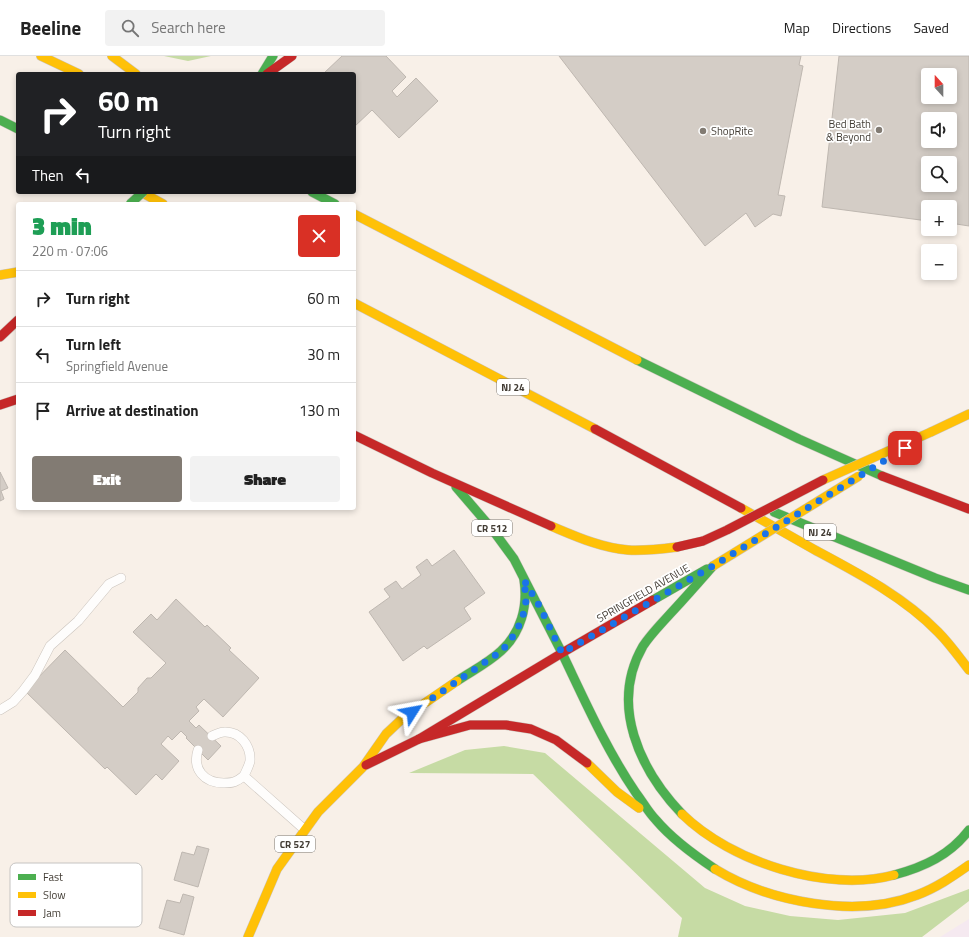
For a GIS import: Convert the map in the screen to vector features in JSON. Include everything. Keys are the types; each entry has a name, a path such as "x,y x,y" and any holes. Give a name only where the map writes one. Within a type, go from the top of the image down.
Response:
{"main road":[{"path":"41,56 75,72"},
{"path":"112,56 133,72"},
{"path":"263,72 273,56"},
{"path":"270,72 292,56"},
{"path":"0,120 16,128"},
{"path":"132,202 140,194"},
{"path":"146,194 160,202"},
{"path":"316,194 331,202"},
{"path":"356,215 652,368 760,421 884,478 969,509"},
{"path":"0,275 16,272"},
{"name":"NJ 24","path":"356,304 672,471 927,576 969,590"},
{"path":"0,337 16,322"},
{"path":"0,405 16,400"},
{"name":"CR 527","path":"931,432 969,414"},
{"path":"452,482 572,535 621,549 650,550 677,547 703,541 826,478 931,432"},
{"name":"SPRINGFIELD AVENUE","path":"363,767 419,739 562,653 713,566 931,432"},
{"name":"CR 512","path":"356,436 394,456 452,482 492,528 514,559 524,580 540,607 562,653"},
{"path":"672,471 850,568 890,593 932,625 949,643 969,670"},
{"path":"713,566 655,631 640,652 632,679 629,701 631,728 641,756 657,783 677,809 688,820 710,837 737,853 766,866 822,878 874,878 900,874 928,864 950,850 969,830"},
{"name":"SPRINGFIELD AVENUE","path":"248,937 277,869 318,812 363,767 386,734 403,718 508,645 513,637 524,608 526,598 524,580"},
{"path":"562,653 597,727 626,780 656,821"},
{"path":"419,739 470,725 506,725 531,729 556,740 581,758 617,792 656,821 687,848 733,879 767,893 816,904 854,906 875,905 914,896 945,883 969,865"}],"lane":[{"path":"0,710 13,702 23,691 35,675 50,646 78,621 109,584 121,578"},
{"path":"198,750 196,757 200,773 207,780 217,783 228,783 236,782 244,776 250,760 248,749 244,740 235,734 224,732 212,736"},
{"path":"244,776 305,830"}],"shaded area":[{"path":"969,919 969,937 940,937"}],"green space":[{"path":"164,56 211,56 188,61"},
{"path":"504,746 545,753 705,888 745,906 790,916 838,920 905,913 969,889 969,901 922,937 678,937 682,918 533,774 409,773 465,750"}],"building":[{"path":"342,56 386,56 406,77 392,91 397,97 416,78 438,101 399,138 372,110 356,125 356,72 325,72"},
{"name":"ShopRite","path":"559,56 801,56 799,65 803,66 778,195 785,196 781,216 773,214 755,227 746,213 705,246"},
{"name":"Bed Bath & Beyond","path":"839,56 969,56 969,226 957,224 957,200 921,200 921,220 822,207"},
{"path":"0,472 8,488 1,491 4,499 0,501"},
{"path":"454,550 485,593 464,608 471,619 427,649 424,646 403,661 369,612 390,597 384,589 396,581 402,589 421,575 416,567 427,559 432,566"},
{"path":"176,599 205,627 207,625 231,648 229,650 259,678 223,717 204,699 196,707 199,711 189,721 196,728 199,725 221,746 208,760 181,731 172,740 168,736 161,744 179,761 162,780 156,774 136,795 107,767 105,769 25,691 65,650 123,707 138,692 138,688 147,678 151,678 166,663 133,632 151,614 157,620"},
{"path":"197,846 209,849 198,887 174,880 182,852 194,855"},
{"path":"183,894 194,897 184,935 159,928 167,900 180,903"}],"traffic: fast":[{"path":"263,72 273,56"},
{"path":"0,120 16,128"},
{"path":"132,202 141,194"},
{"path":"316,194 331,202"},
{"path":"637,360 799,439 882,476"},
{"path":"456,487 492,529 514,559 562,653"},
{"path":"774,512 935,578 969,590"},
{"path":"682,814 667,797 653,777 642,757 634,736 629,713 629,691 633,668 643,646 649,637 713,566"},
{"path":"653,600 707,569"},
{"path":"457,681 496,655 514,636 522,618 524,609 524,580"},
{"path":"562,653 605,742 625,776 648,810 662,827 676,840 715,869"},
{"path":"894,875 916,868 936,859 962,839 969,830"}],"traffic: slow":[{"path":"41,56 75,72"},
{"path":"112,56 133,72"},
{"path":"145,194 159,202"},
{"path":"356,215 637,360"},
{"path":"0,275 16,272"},
{"path":"356,304 595,429"},
{"path":"931,432 969,414"},
{"path":"823,480 931,432"},
{"path":"713,566 859,476"},
{"path":"741,508 880,586 925,619 938,632 969,670"},
{"path":"551,526 588,541 618,549 640,550 677,547"},
{"path":"248,937 277,869 318,812 363,767 386,734 403,718 457,681"},
{"path":"587,763 617,792 639,808"},
{"path":"682,814 702,831 726,846 753,859 781,869 810,876 840,880 868,880 894,875"},
{"path":"715,869 737,881 787,898 841,906 867,906 893,902 917,895 937,886 969,865"}],"traffic: jam":[{"path":"270,72 292,56"},
{"path":"0,337 16,322"},
{"path":"0,405 16,400"},
{"path":"595,429 741,508"},
{"path":"356,436 432,473 551,526"},
{"path":"882,476 969,509"},
{"path":"677,547 703,541 727,530 823,480"},
{"path":"366,765 419,739 653,600"},
{"path":"419,739 470,725 506,725 531,729 556,740 587,763"}],"place":[{"name":"Bed Bath & Beyond","path":"879,130"},
{"name":"ShopRite","path":"703,131"}],"route":[{"path":"412,712 508,645 513,637 524,608 526,598 524,580 540,607 562,653 713,566 905,448"}]}
